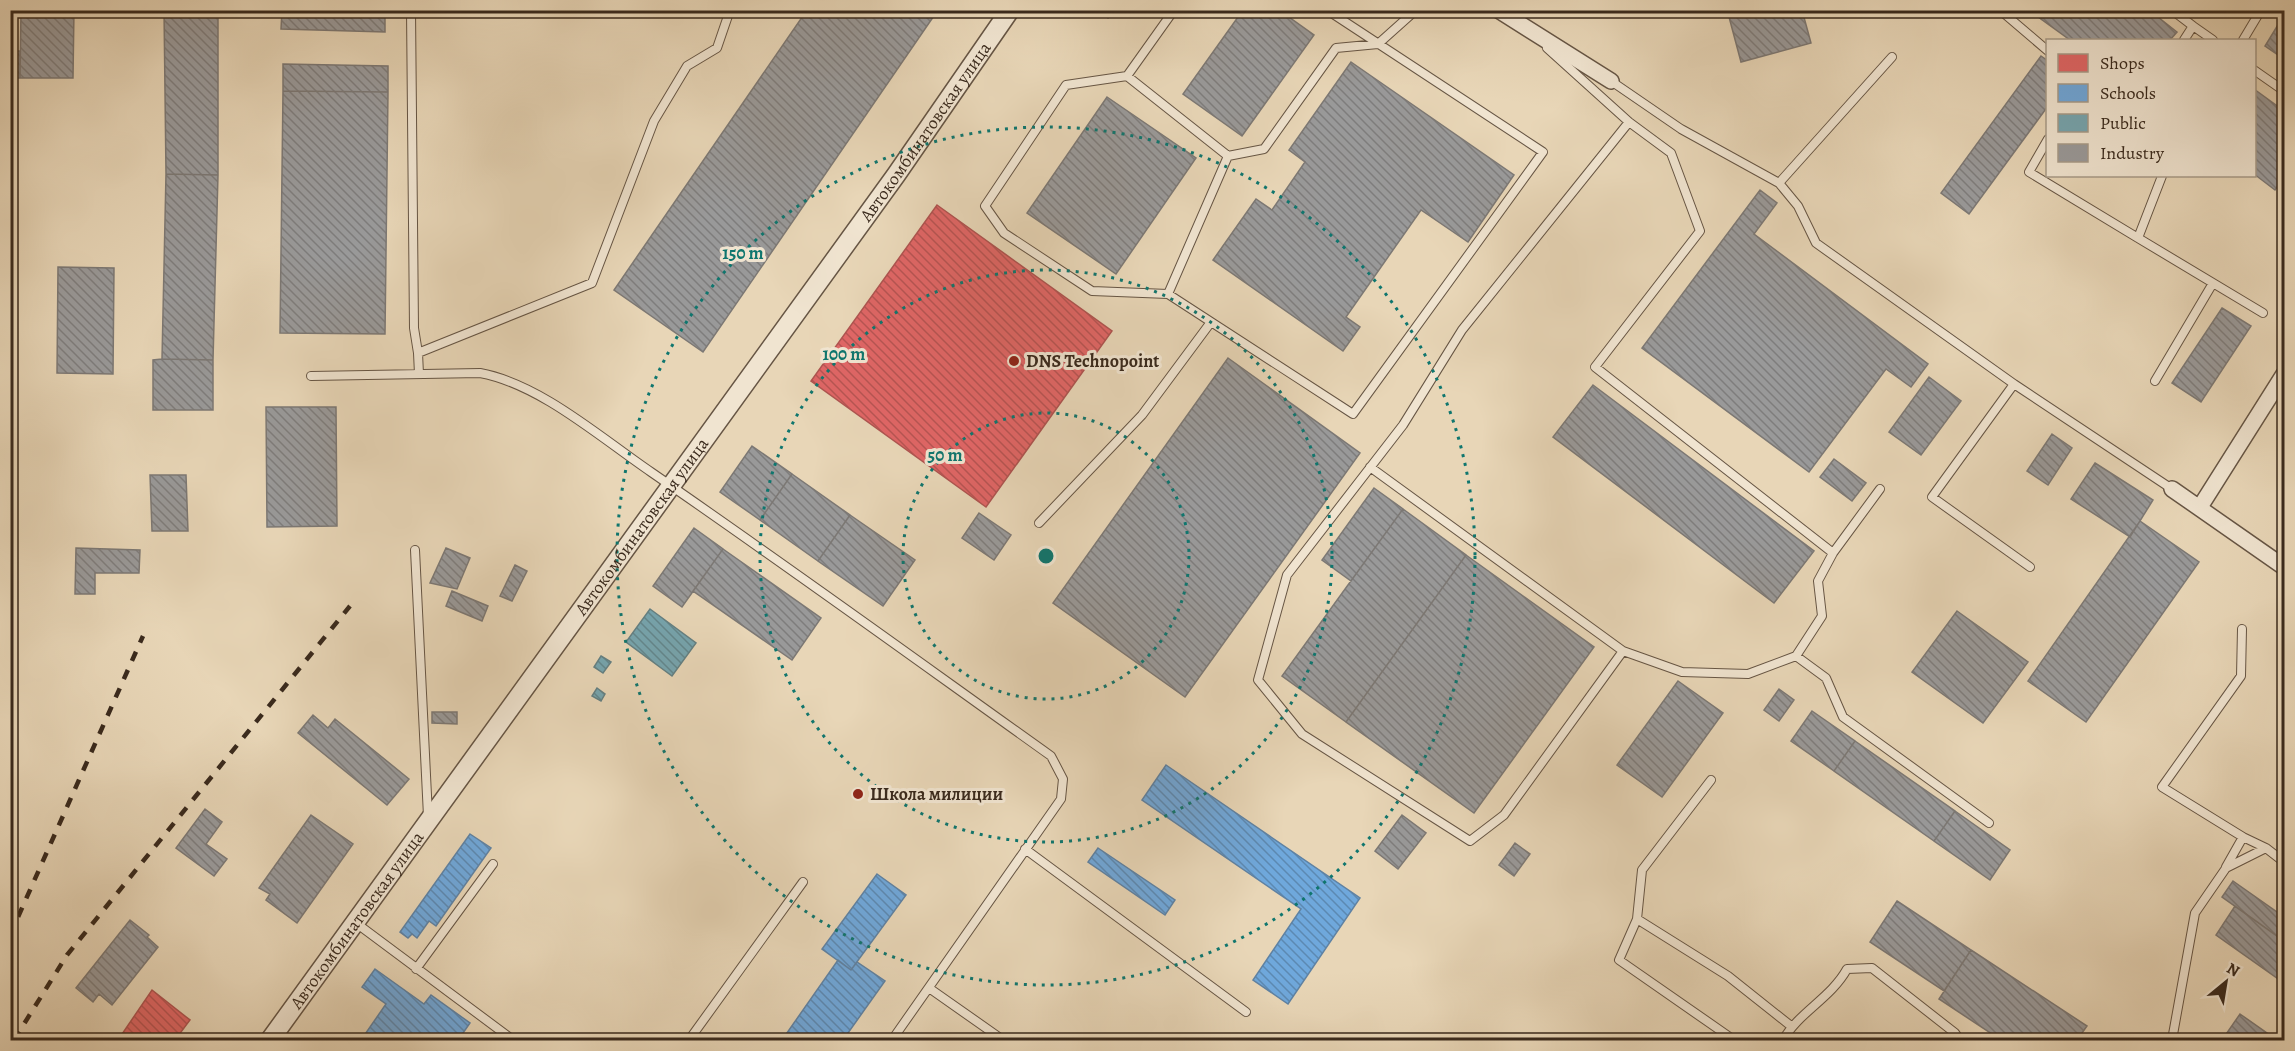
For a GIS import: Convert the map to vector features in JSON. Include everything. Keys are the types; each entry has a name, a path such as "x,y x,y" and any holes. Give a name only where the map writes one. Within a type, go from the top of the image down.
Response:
{"street":[{"name":"Автокомбинатовская улица","path":"270,1041 896,175 1010,10"},
{"path":"1498,10 1611,81"},
{"path":"2200,507 2284,374"},
{"path":"2172,489 2284,567"}],"lane":[{"path":"411,10 414,328 419,374"},
{"path":"418,353 592,283 654,121 687,66 717,48 730,10"},
{"path":"1173,10 1127,76 1066,85 986,206 1004,233 1092,291 1168,294 1353,414 1543,152 1327,10"},
{"path":"1127,76 1228,156 1264,149 1336,48 1378,44 1416,10"},
{"path":"2000,10 2046,49"},
{"path":"2172,10 2212,39"},
{"path":"2244,39 2261,10"},
{"path":"2185,39 2193,26"},
{"path":"1524,27 1629,122 1671,153 1700,231 1595,367 1833,553"},
{"path":"1779,183 1892,57"},
{"path":"2256,71 2284,91"},
{"path":"1611,81 1681,129 1779,183 1797,206 1816,243 2014,384 2172,489"},
{"path":"1623,651 1504,815 1470,841 1302,734 1258,680 1287,575 1403,425 1462,330 1629,122"},
{"path":"2046,142 2029,172 2263,313"},
{"path":"1168,294 1228,156"},
{"path":"2139,238 2162,177"},
{"path":"2155,381 2213,283"},
{"path":"1039,523 1142,415 1211,322"},
{"path":"311,376 480,373 505,378 558,408 670,485 1051,756 1063,779 1061,799 892,1041"},
{"path":"2014,384 1932,497 2030,567"},
{"path":"1370,467 1623,651 1682,672 1748,674 1796,656 1822,616 1818,581 1833,553 1880,489"},
{"path":"415,550 428,823"},
{"path":"10,596 10,744"},
{"path":"2241,629 2241,676 2162,787 2242,837 2266,848 2284,862"},
{"path":"1796,656 1826,678 1843,717 1989,823"},
{"path":"1711,780 1642,870 1637,919 1619,960 1734,1041"},
{"path":"2172,1041 2195,913 2226,868 2242,837"},
{"path":"2226,868 2266,848"},
{"path":"1025,849 1246,1012"},
{"path":"416,969 493,864"},
{"path":"689,1041 802,882"},
{"path":"1637,919 1728,976 1791,1026"},
{"path":"356,923 513,1041"},
{"path":"1783,1041 1791,1026 1839,983 1847,969 1872,968 1955,1032 1960,1041"},
{"path":"929,988 1003,1041"}],"building: Shops":[{"path":"937,205 1112,331 986,507 811,381"},
{"path":"152,990 190,1020 175,1040 118,1040"}],"building: Schools":[{"path":"1166,765 1360,898 1288,1004 1253,980 1301,909 1142,800"},
{"path":"470,834 491,848 436,926 429,921 417,938 412,934 408,938 400,932"},
{"path":"1098,848 1175,900 1165,915 1088,862"},
{"path":"877,874 906,895 851,970 822,949"},
{"path":"838,960 851,970 857,962 885,981 843,1040 782,1040"},
{"path":"375,969 424,1004 431,995 470,1023 463,1033 474,1040 412,1040 409,1038 407,1040 361,1040 386,1004 362,987"}],"building: Public":[{"path":"650,609 696,643 672,676 626,642"},
{"path":"601,656 611,662 603,673 594,667"},
{"path":"597,688 605,694 601,701 592,696"}],"building: Industry":[{"path":"21,10 74,10 73,78 20,78"},
{"path":"164,10 218,10 218,175 166,174"},
{"path":"282,10 385,10 385,32 281,29"},
{"path":"807,10 938,10 703,352 614,290"},
{"path":"1096,10 1113,10 1108,18"},
{"path":"1243,10 1279,10 1314,35 1242,136 1183,94"},
{"path":"1753,10 1802,10 1811,43 1741,62 1729,17"},
{"path":"2030,10 2046,10 2041,19"},
{"path":"2046,10 2149,10 2177,32 2171,39 2069,39 2041,19"},
{"path":"2284,15 2284,59 2265,46"},
{"path":"10,51 20,51 20,78 10,78"},
{"path":"2041,56 2046,60 2046,109 1969,214 1941,193"},
{"path":"1351,62 1514,175 1468,242 1421,210 1346,317 1360,327 1343,351 1213,260 1256,199 1272,210 1305,162 1289,150"},
{"path":"283,64 388,66 388,92 283,91"},
{"path":"2256,90 2284,111 2284,177 2275,190 2256,176"},
{"path":"283,91 388,92 385,334 280,333"},
{"path":"1107,97 1196,158 1116,274 1027,213"},
{"path":"166,174 218,175 213,360 162,359"},
{"path":"1760,190 1777,203 1754,234 1928,364 1911,387 1886,369 1809,472 1642,348"},
{"path":"58,267 114,268 113,374 57,373"},
{"path":"2222,308 2251,326 2201,402 2172,383"},
{"path":"1228,358 1360,453 1185,697 1053,603"},
{"path":"153,360 213,360 213,410 153,410"},
{"path":"1929,377 1961,401 1921,455 1889,432"},
{"path":"1593,385 1814,551 1774,603 1553,437"},
{"path":"266,407 336,407 337,526 267,527"},
{"path":"2052,434 2072,448 2048,485 2027,471"},
{"path":"752,446 792,474 760,520 720,492"},
{"path":"1834,459 1866,483 1852,501 1820,477"},
{"path":"2095,463 2153,500 2130,537 2071,499"},
{"path":"792,474 850,515 818,561 760,520"},
{"path":"150,475 186,475 188,531 152,531"},
{"path":"1374,488 1403,509 1351,581 1322,560"},
{"path":"1403,509 1466,555 1346,722 1282,676"},
{"path":"979,513 1011,535 994,560 962,538"},
{"path":"850,515 915,560 883,606 818,561"},
{"path":"2140,521 2199,562 2086,722 2028,681"},
{"path":"694,528 723,549 682,607 653,586"},
{"path":"76,548 140,550 139,573 95,573 95,594 75,594"},
{"path":"446,548 470,558 457,589 430,583"},
{"path":"723,549 821,618 792,660 693,591"},
{"path":"1466,555 1594,647 1474,813 1346,722"},
{"path":"515,565 527,571 512,601 500,596"},
{"path":"452,591 488,606 482,621 446,606"},
{"path":"1957,611 2028,662 1983,723 1912,672"},
{"path":"1678,681 1723,713 1662,797 1617,765"},
{"path":"1779,689 1794,700 1779,721 1764,710"},
{"path":"1812,711 1855,741 1834,771 1791,741"},
{"path":"432,712 457,712 457,724 432,723"},
{"path":"313,715 328,728 335,719 409,779 387,805 298,733"},
{"path":"1855,741 1955,811 1934,841 1834,771"},
{"path":"205,809 222,822 206,844 227,859 214,876 176,848"},
{"path":"1955,811 2010,850 1990,880 1934,841"},
{"path":"311,815 353,844 297,923 266,900 270,894 259,888"},
{"path":"1402,815 1426,833 1398,869 1375,851"},
{"path":"1515,843 1530,854 1514,876 1499,865"},
{"path":"2233,881 2284,917 2284,941 2222,897"},
{"path":"1897,901 1971,950 1944,991 1870,942"},
{"path":"2235,906 2284,941 2284,983 2216,935"},
{"path":"130,920 149,935 147,937 158,947 112,1005 99,994 93,1002 76,988"},
{"path":"1971,950 2087,1026 2077,1040 2001,1040 1939,999"},
{"path":"2240,1014 2277,1040 2222,1040"}],"railway":[{"path":"14,1040 67,955 350,606"},
{"path":"10,935 143,636"}],"place":[{"name":"DNS Technopoint","path":"1014,361"},
{"name":"Школа милиции","path":"858,794"}]}
